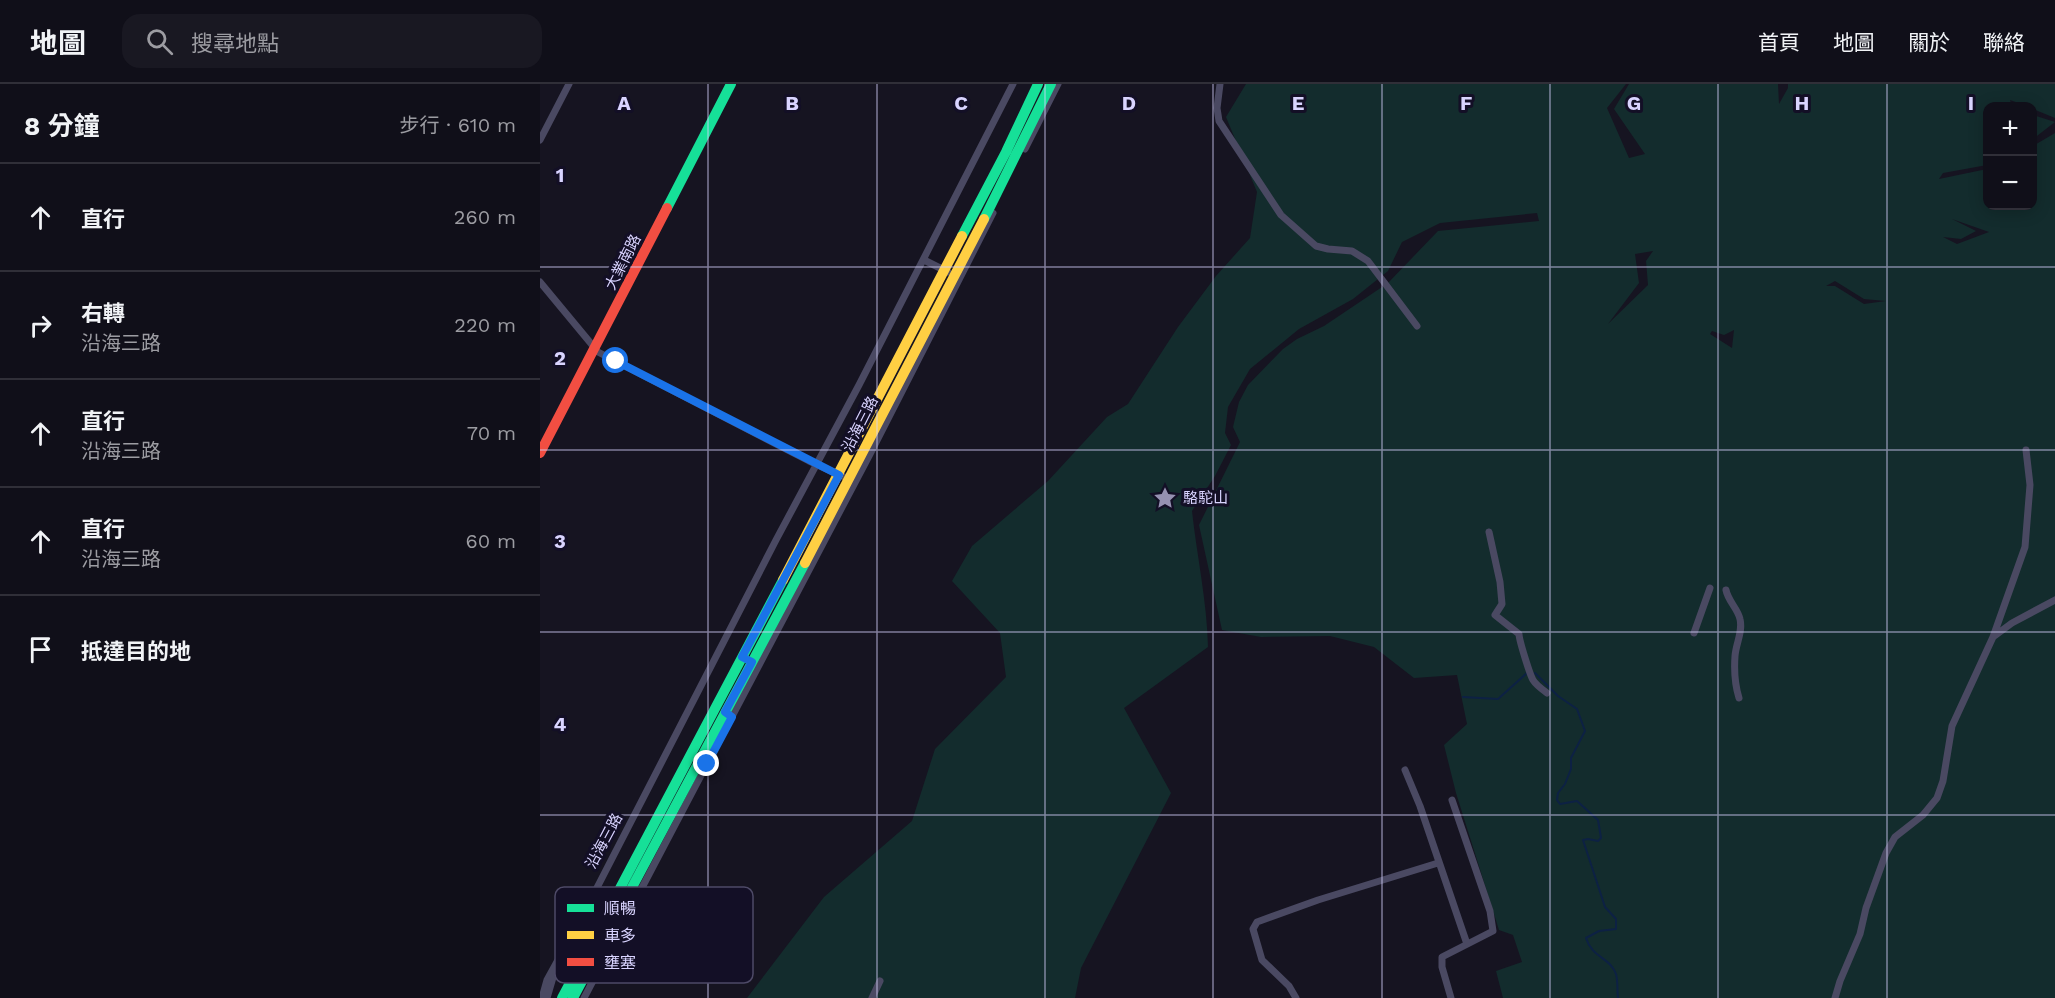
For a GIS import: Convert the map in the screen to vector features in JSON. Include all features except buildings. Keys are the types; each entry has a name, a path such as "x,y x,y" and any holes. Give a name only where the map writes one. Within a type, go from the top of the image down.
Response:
{"main road":[{"name":"大業南路","path":"540,453 585,365 596,350 731,84"},
{"name":"沿海三路","path":"953,274 1038,84"},
{"name":"沿海三路","path":"632,887 848,479 1051,84"},
{"name":"沿海三路","path":"626,887 695,768"},
{"name":"沿海三路","path":"562,998 571,983"},
{"name":"沿海三路","path":"573,998 581,983"}],"street":[{"path":"540,140 569,84"},
{"name":"沿海三路","path":"596,887 924,260 1012,84"},
{"name":"沿海三路","path":"638,887 695,768 848,479 953,274 1058,84"},
{"path":"1220,84 1217,108 1219,121 1281,215 1316,246 1352,251 1368,261 1417,326"},
{"path":"924,260 953,274"},
{"path":"540,282 596,350 848,479"},
{"path":"1835,998 1860,934 1866,908 1886,853 1895,837 1923,815 1937,798 1943,781 1952,726 1993,637 2025,546 2030,485 2026,450"},
{"path":"1490,532 1502,604 1496,615 1519,634 1519,642 1533,681 1548,693"},
{"path":"1694,633 1710,588"},
{"path":"1726,590 1727,596 1740,617 1741,631 1735,657 1735,682 1739,698"},
{"path":"1993,637 2012,623 2055,600"},
{"path":"1406,770 1467,944"},
{"name":"沿海三路","path":"600,887 645,803 646,794"},
{"path":"1451,998 1442,967 1442,957 1493,932 1490,911 1452,800"},
{"path":"1296,998 1289,986 1262,960 1253,929 1257,922 1318,900 1438,863"},
{"name":"沿海三路","path":"542,998 547,980 555,965"},
{"name":"沿海三路","path":"547,998 555,971"},
{"path":"872,998 880,981"},
{"name":"沿海三路","path":"584,998 591,983"}],"green space":[{"path":"1246,84 1626,84 1607,108 1629,158 1645,154 1614,109 1629,84 1778,84 1779,104 1788,84 2055,84 2055,118 2037,111 2037,102 2010,100 2011,102 1983,102 1983,166 1943,173 1939,179 1983,170 1983,210 2037,210 2037,144 2055,133 2055,998 1503,998 1496,971 1522,962 1513,935 1499,930 1456,793 1444,745 1467,724 1457,675 1414,678 1374,647 1330,636 1261,637 1222,630 1199,525 1240,442 1233,427 1239,402 1248,385 1283,349 1297,339 1324,326 1388,283 1438,231 1539,221 1537,213 1440,223 1402,242 1388,271 1353,299 1299,329 1250,369 1228,407 1225,433 1231,445 1215,476 1192,511 1204,596 1208,647 1124,708 1171,793 1081,968 1075,998 747,998 824,897 912,821 935,749 1006,677 1000,633 952,581 972,546 1048,481 1107,417 1128,404 1178,327 1216,276 1250,238 1257,192 1226,117","holes":["1950,218 1989,232 1957,244 1943,237 1961,239 1976,231","1653,251 1646,261 1648,285 1608,324 1639,283 1635,254","1835,281 1864,299 1886,301 1864,304 1835,286 1826,286","1734,330 1732,348 1710,334 1712,331 1724,335"]},
{"path":"2037,117 2055,122 2037,136"}],"waterway":[{"path":"1463,697 1498,699 1527,673"},
{"path":"1535,673 1558,696 1577,709 1585,731 1571,758 1571,769 1565,784 1558,793 1557,800 1560,804 1577,801 1598,820 1601,838 1598,841 1583,840 1605,907 1616,919 1616,929 1599,931 1586,938 1592,950 1613,968 1617,977 1618,998"}],"traffic: fast":[{"path":"667,208 731,84"},
{"path":"962,236 1038,84"},
{"path":"984,219 1051,84"},
{"path":"632,887 805,563"},
{"path":"621,887 783,580"},
{"path":"562,998 570,983"},
{"path":"573,998 581,983"}],"traffic: slow":[{"path":"805,563 984,219"},
{"path":"783,580 962,236"}],"traffic: jam":[{"path":"540,453 667,208"}],"place":[{"name":"駱駝山","path":"1165,498"}],"route":[{"path":"616,361 839,475 742,657 752,662 725,712 732,717 707,764"}]}
